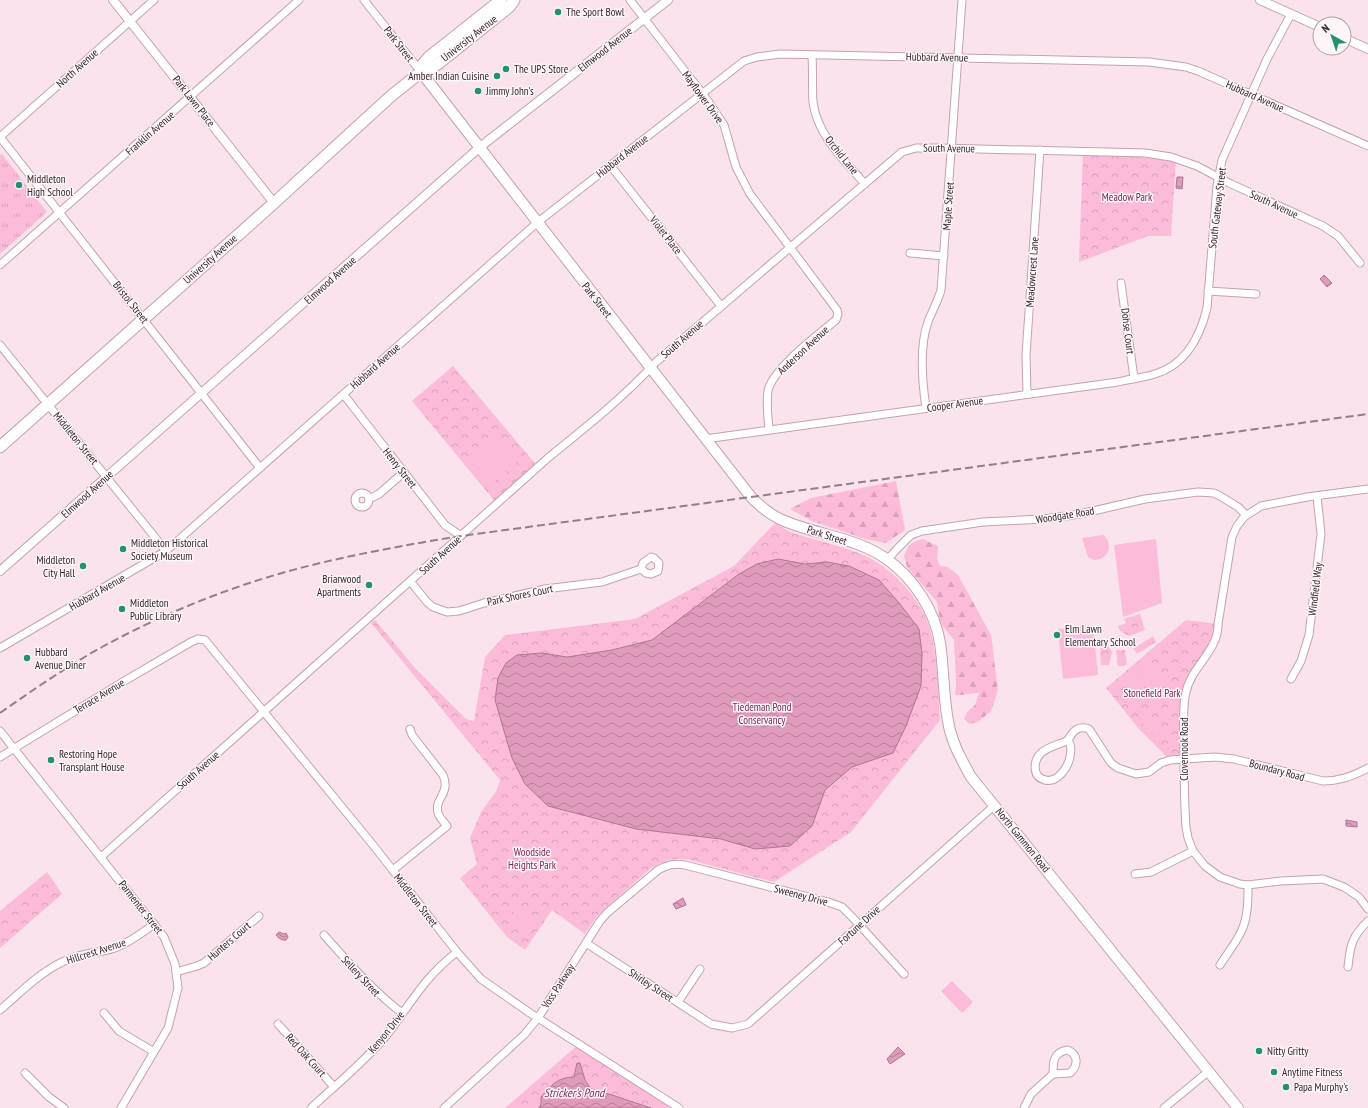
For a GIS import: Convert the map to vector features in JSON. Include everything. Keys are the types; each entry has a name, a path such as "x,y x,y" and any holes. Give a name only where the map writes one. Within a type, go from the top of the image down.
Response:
{"main road":[{"name":"University Avenue","path":"420,72 423,64 429,57 501,0"},
{"name":"University Avenue","path":"0,447 274,203 388,99 420,72 432,68 510,6 514,0"},
{"name":"Park Street","path":"420,72 480,147 705,439 759,505 779,518 797,526 868,549"},
{"name":"North Gammon Road","path":"868,549 887,560 912,583 920,594 933,619 940,641 948,722 955,747 971,777 1238,1108"}],"street":[{"name":"Park Lawn Place","path":"113,0 274,203"},
{"name":"North Avenue","path":"0,137 154,0"},
{"name":"Franklin Avenue","path":"0,265 299,0"},
{"name":"Park Street","path":"364,0 420,72"},
{"name":"Mayflower Drive","path":"630,0 703,94 724,125 740,178 750,194 830,298"},
{"name":"Elmwood Avenue","path":"0,571 480,147 668,0"},
{"name":"Maple Street","path":"926,408 922,372 924,345 928,322 938,301 941,290 962,0"},
{"path":"1260,0 1312,23"},
{"name":"South Gateway Street","path":"1193,343 1203,322 1206,308 1218,177 1222,160 1267,58 1291,14"},
{"path":"1352,42 1368,49"},
{"name":"Hubbard Avenue","path":"0,648 166,551 538,222 744,61 751,58 780,54 812,56 958,57 1148,62 1186,67 1368,146"},
{"name":"Orchid Lane","path":"812,56 813,100 821,128 835,149 865,184"},
{"name":"Bristol Street","path":"0,137 144,318 260,468"},
{"name":"South Avenue","path":"101,857 650,368 902,152 916,148 952,148 1040,150 1158,155 1171,157 1197,166 1323,226 1338,236 1360,263"},
{"name":"Meadowcrest Lane","path":"1027,394 1026,354 1040,150"},
{"name":"Violet Place","path":"610,165 721,306"},
{"path":"910,253 944,256"},
{"name":"Dohse Court","path":"1121,283 1134,378"},
{"path":"1208,291 1256,294"},
{"name":"Anderson Avenue","path":"769,429 768,391 772,380 783,366 836,320 838,314 837,310 830,298"},
{"name":"Cooper Avenue","path":"705,439 1027,394 1156,374 1181,358 1193,343"},
{"name":"Middleton Street","path":"0,345 166,551"},
{"name":"Henry Street","path":"344,395 403,473 445,525 461,536"},
{"path":"369,499 379,494 403,473"},
{"name":"Clovernook Road","path":"1368,489 1261,506 1246,515 1237,526 1232,537 1216,638 1191,678 1186,692 1184,717 1186,827 1193,851 1205,866 1212,872 1232,882 1248,885 1323,878 1344,886 1359,897 1368,909"},
{"name":"Woodgate Road","path":"887,560 911,535 922,531 983,522 1042,520 1080,514 1145,499 1198,492 1214,493 1238,507 1246,515"},
{"name":"Windfield Way","path":"1291,679 1301,661 1309,635 1321,534 1317,496"},
{"name":"Park Shores Court","path":"410,581 433,607 446,612 459,611 484,603 545,589 602,582 641,569"},
{"name":"Middleton Street","path":"200,639 204,640 393,870 457,952 481,979 538,1018 679,1108"},
{"name":"Terrace Avenue","path":"0,757 126,680 191,642 200,639"},
{"name":"Boundary Road","path":"1068,740 1072,732 1076,729 1080,727 1089,729 1111,763 1118,768 1136,774 1149,772 1164,761 1215,757 1228,758 1323,781 1336,781 1343,779 1368,768"},
{"path":"393,870 447,826 438,814 438,805 446,785 445,780 443,775 412,735 410,729"},
{"name":"Parmenter Street","path":"0,731 164,937 175,964 178,988 168,1028 121,1108"},
{"path":"1068,740 1071,745 1069,761 1064,772 1054,779 1045,780 1041,778 1034,766 1038,756 1051,746 1068,740"},
{"name":"Fortune Drive","path":"717,1025 732,1028 748,1024 995,806"},
{"path":"1135,874 1151,872 1193,851"},
{"name":"Sweeney Drive","path":"671,864 685,865 828,902 842,908 904,974"},
{"name":"Voss Parkway","path":"444,1108 516,1044 538,1018 600,921 607,913 658,870 671,864"},
{"path":"1220,965 1238,936 1244,923 1247,912 1248,885"},
{"name":"Hunters Court","path":"176,972 204,963 259,916"},
{"path":"1348,966 1350,952 1355,936 1368,921"},
{"name":"Hillcrest Avenue","path":"0,1010 42,975 58,964 69,959 124,944 154,924"},
{"name":"Sellery Street","path":"324,935 383,999 402,1013"},
{"name":"Shirley Street","path":"586,943 711,1024 717,1025"},
{"name":"Kenyon Drive","path":"311,1108 349,1074 385,1036 429,977 457,952"},
{"path":"678,1002 700,969"},
{"path":"104,1013 119,1031 154,1052"},
{"name":"Red Oak Court","path":"278,1024 334,1087"},
{"path":"1164,1108 1208,1071"},
{"path":"25,1073 49,1097 64,1108"},
{"path":"1024,1108 1031,1094 1054,1074"}],"green space":[{"name":"Meadow Park","path":"1083,151 1176,159 1171,236 1148,236 1079,262"},
{"name":"Middleton High School","path":"2,154 47,212 0,254 0,155"},
{"path":"1106,213 1122,213 1122,227 1105,227"},
{"path":"453,366 538,467 497,504 412,401"},
{"path":"494,435 517,462 493,483 487,482 468,458"},
{"path":"896,481 905,530 886,543 865,539 812,521 790,509 811,498"},
{"name":"Tiedeman Pond Conservancy","path":"775,523 793,533 839,546 874,560 904,585 913,596 926,618 933,640 940,720 851,832 774,882 686,859 668,860 651,868 597,916 585,934 552,910 525,950 507,937 460,878 477,864 470,838 481,812 497,790 500,780 371,623 375,620 415,668 466,719 474,721 485,657 505,635 635,619 734,566"},
{"path":"1103,535 1109,544 1108,551 1104,557 1094,560 1088,557 1082,538"},
{"path":"923,539 938,546 937,559 940,566 948,567 958,575 991,635 998,690 991,711 978,722 970,724 964,719 967,712 975,705 979,693 955,695 956,683 954,640 941,624 937,602 907,567 904,556 907,549 911,544"},
{"path":"1156,539 1162,603 1123,617 1114,545"},
{"path":"1140,614 1145,630 1129,636 1120,631 1118,626 1126,623 1124,619"},
{"name":"Stonefield Park","path":"1186,620 1218,624 1218,630 1186,692 1184,759 1170,760 1139,729 1106,688"},
{"path":"1093,625 1098,675 1063,679 1058,629"},
{"path":"1153,636 1156,642 1137,654 1133,649"},
{"path":"1101,644 1107,645 1112,652 1109,665 1101,665"},
{"path":"1116,650 1125,650 1127,664 1124,666 1118,666"},
{"path":"1147,666 1161,683 1153,690 1139,673"},
{"path":"1135,676 1149,693 1141,699 1127,682"},
{"path":"1150,715 1163,731 1155,737 1142,722"},
{"path":"47,872 62,894 0,948 0,911"},
{"path":"519,906 535,918 527,928 511,916"},
{"path":"952,981 973,1002 962,1013 941,991"},
{"path":"579,1044 679,1108 505,1108"}],"water":[{"path":"1177,177 1183,177 1182,189 1176,188"},
{"path":"1324,275 1332,283 1327,287 1320,279"},
{"name":"Tiedeman Pond Conservancy","path":"778,559 805,564 827,562 849,566 879,580 919,629 922,654 921,686 906,726 893,753 852,767 825,790 812,826 790,846 755,849 721,839 636,829 548,806 525,784 512,758 495,700 498,678 506,663 517,655 542,653 567,657 612,650 652,640 739,574 757,564"},
{"path":"1346,820 1357,822 1357,827 1346,826"},
{"path":"683,898 686,905 676,909 673,904"},
{"path":"279,932 284,934 286,933 288,937 286,940 282,940 276,935"},
{"path":"898,1047 905,1054 890,1064 887,1059"},
{"name":"Stricker's Pond","path":"577,1063 580,1063 585,1080 591,1089 651,1108 539,1108 541,1104 541,1097 551,1086 559,1080 574,1077"}],"railway":[{"path":"0,713 50,679 102,647 152,622 231,589 312,565 461,536 1368,414"}],"place":[{"name":"The Sport Bowl","path":"558,12"},
{"name":"The UPS Store","path":"506,69"},
{"name":"Amber Indian Cuisine","path":"497,76"},
{"name":"Jimmy John's","path":"478,91"},
{"name":"Middleton High School","path":"19,185"},
{"name":"Middleton Historical Society Museum","path":"123,549"},
{"name":"Middleton City Hall","path":"83,566"},
{"name":"Briarwood Apartments","path":"369,585"},
{"name":"Middleton Public Library","path":"122,609"},
{"name":"Elm Lawn Elementary School","path":"1057,635"},
{"name":"Hubbard Avenue Diner","path":"27,658"},
{"name":"Restoring Hope Transplant House","path":"51,760"},
{"name":"Nitty Gritty","path":"1259,1051"},
{"name":"Anytime Fitness","path":"1274,1072"},
{"name":"Papa Murphy's","path":"1286,1087"}],"park label":[{"name":"Woodside Heights Park","path":"532,858"}]}
